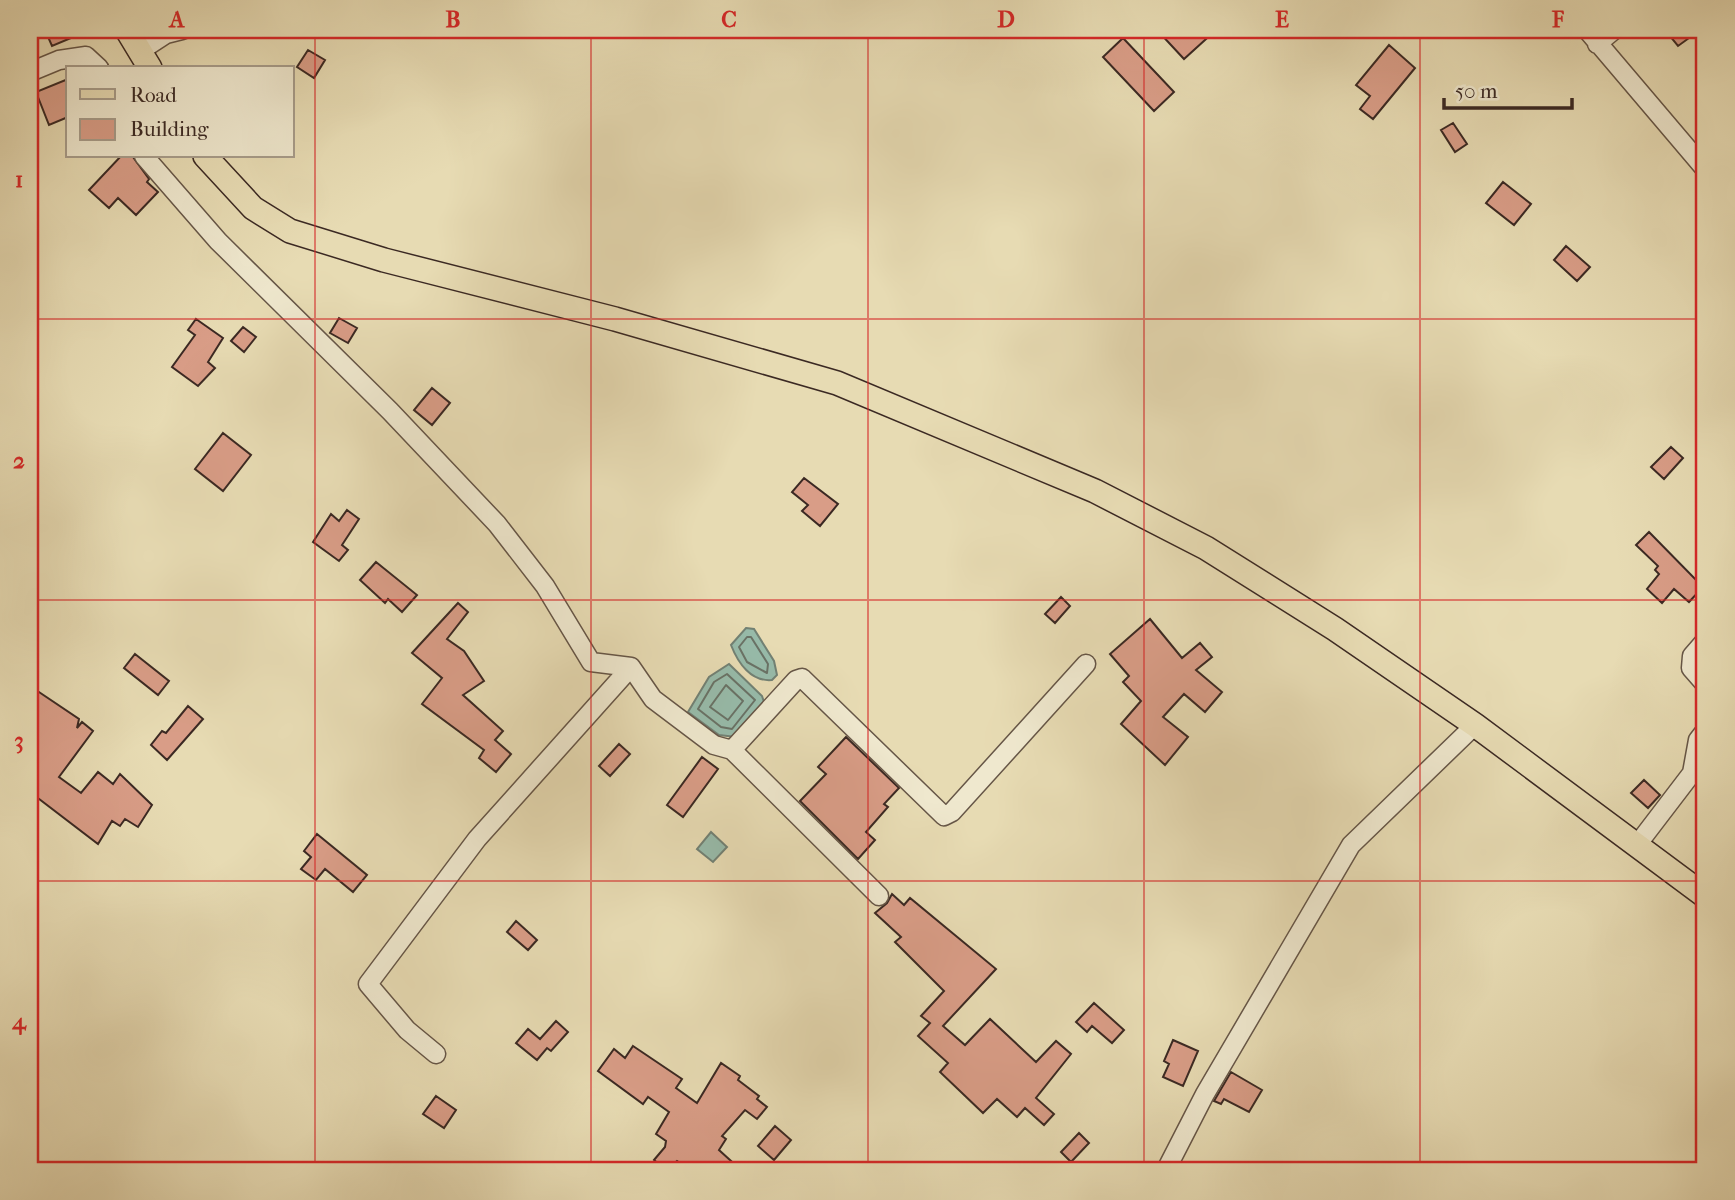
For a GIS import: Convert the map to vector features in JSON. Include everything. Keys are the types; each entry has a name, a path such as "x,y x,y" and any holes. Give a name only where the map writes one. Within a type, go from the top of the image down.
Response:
{"main road":[{"path":"127,30 145,59"},
{"path":"207,158 253,208 290,232 384,260 615,319 837,383 1095,491 1206,548 1335,629 1475,725 1705,896"}],"street":[{"path":"145,59 166,34 182,30"},
{"path":"1614,30 1592,37 1705,169"},
{"path":"30,72 59,60 86,56 97,66"},
{"path":"146,158 218,241 390,411 497,524 545,586 591,662 631,667 653,699 714,745 733,750 879,896"},
{"path":"1705,641 1692,656 1691,668 1705,684"},
{"path":"733,750 796,681 802,678 944,816 952,812 1086,664"},
{"path":"436,1054 407,1030 368,984 477,839 631,667"},
{"path":"1166,1170 1205,1094 1351,845 1475,725"},
{"path":"1637,845 1692,773 1698,740 1705,731"}],"water":[{"path":"746,628 754,629 774,661 777,675 772,680 752,675 734,652 731,645"},
{"path":"729,664 762,696 764,702 736,737 719,735 688,712 709,677"},
{"path":"711,832 727,847 713,862 697,849"}],"building":[{"path":"45,30 90,30 52,46"},
{"path":"1157,30 1216,30 1184,59"},
{"path":"1665,30 1700,30 1678,46"},
{"path":"1123,38 1174,92 1154,111 1103,57"},
{"path":"1389,45 1415,68 1373,119 1360,109 1370,96 1356,85"},
{"path":"308,50 325,60 314,78 297,67"},
{"path":"66,80 66,118 49,125 36,92"},
{"path":"1453,123 1467,144 1455,152 1441,130"},
{"path":"119,158 134,158 149,179 147,182 158,192 136,215 118,198 109,208 89,190"},
{"path":"1503,182 1531,204 1514,225 1486,203"},
{"path":"1566,246 1590,267 1577,281 1554,260"},
{"path":"339,318 357,328 348,343 330,333"},
{"path":"196,319 223,338 208,362 215,368 198,386 172,367 195,335 188,330"},
{"path":"243,327 256,337 244,352 231,341"},
{"path":"432,388 450,403 432,425 414,410"},
{"path":"223,433 251,455 223,491 195,469"},
{"path":"1671,447 1683,458 1664,479 1651,467"},
{"path":"804,478 838,504 820,526 802,511 808,505 792,492"},
{"path":"347,510 359,519 342,545 348,550 339,561 313,542 331,514 339,521"},
{"path":"1649,532 1703,587 1689,602 1674,589 1662,603 1647,589 1659,574 1655,570 1658,566 1636,545"},
{"path":"376,562 417,595 402,612 388,599 385,603 360,580"},
{"path":"1061,597 1070,606 1055,623 1045,614"},
{"path":"458,603 468,612 447,639 464,651 484,681 463,695 503,731 495,740 511,754 496,772 479,758 484,750 422,704 442,678 412,653"},
{"path":"1150,619 1182,658 1200,643 1212,657 1196,670 1222,692 1205,712 1184,694 1163,717 1188,737 1165,765 1121,724 1141,701 1123,682 1129,676 1110,654"},
{"path":"135,654 169,681 158,695 124,668"},
{"path":"30,686 79,719 77,728 82,722 93,731 59,777 81,793 98,772 113,784 120,774 152,805 138,827 125,819 120,826 112,821 98,844 30,792"},
{"path":"188,706 203,719 167,760 151,745 162,731 166,733"},
{"path":"846,737 899,788 884,804 888,807 866,832 875,840 858,859 800,801 826,774 818,767"},
{"path":"619,744 630,754 610,776 599,766"},
{"path":"702,757 718,769 683,817 667,805"},
{"path":"1644,780 1660,795 1648,808 1631,793"},
{"path":"317,834 367,875 353,892 325,869 316,880 301,869 311,857 304,851"},
{"path":"892,894 904,905 910,898 996,969 943,1026 965,1045 990,1019 1036,1062 1056,1041 1071,1054 1036,1098 1054,1114 1044,1125 1025,1108 1017,1117 997,1099 983,1113 940,1072 948,1063 918,1036 930,1023 921,1016 944,991 895,942 901,937 875,913 887,903"},
{"path":"516,921 537,940 528,950 507,932"},
{"path":"1094,1003 1124,1030 1112,1043 1092,1026 1087,1032 1076,1022"},
{"path":"556,1021 568,1032 551,1051 547,1048 537,1060 516,1043 528,1029 540,1039"},
{"path":"1173,1040 1198,1051 1183,1086 1163,1077 1169,1064 1164,1061"},
{"path":"633,1046 682,1079 676,1088 697,1103 721,1063 740,1076 738,1080 759,1096 757,1099 767,1107 757,1119 745,1110 722,1136 726,1139 719,1150 741,1170 690,1170 677,1161 666,1170 654,1160 665,1147 666,1141 656,1134 669,1112 648,1097 643,1104 598,1071 614,1049 625,1058"},
{"path":"1231,1072 1262,1090 1249,1112 1224,1099 1221,1104 1214,1101"},
{"path":"436,1096 456,1110 444,1128 423,1114"},
{"path":"775,1126 791,1140 774,1160 758,1146"},
{"path":"1079,1133 1089,1143 1071,1162 1061,1152"}]}
